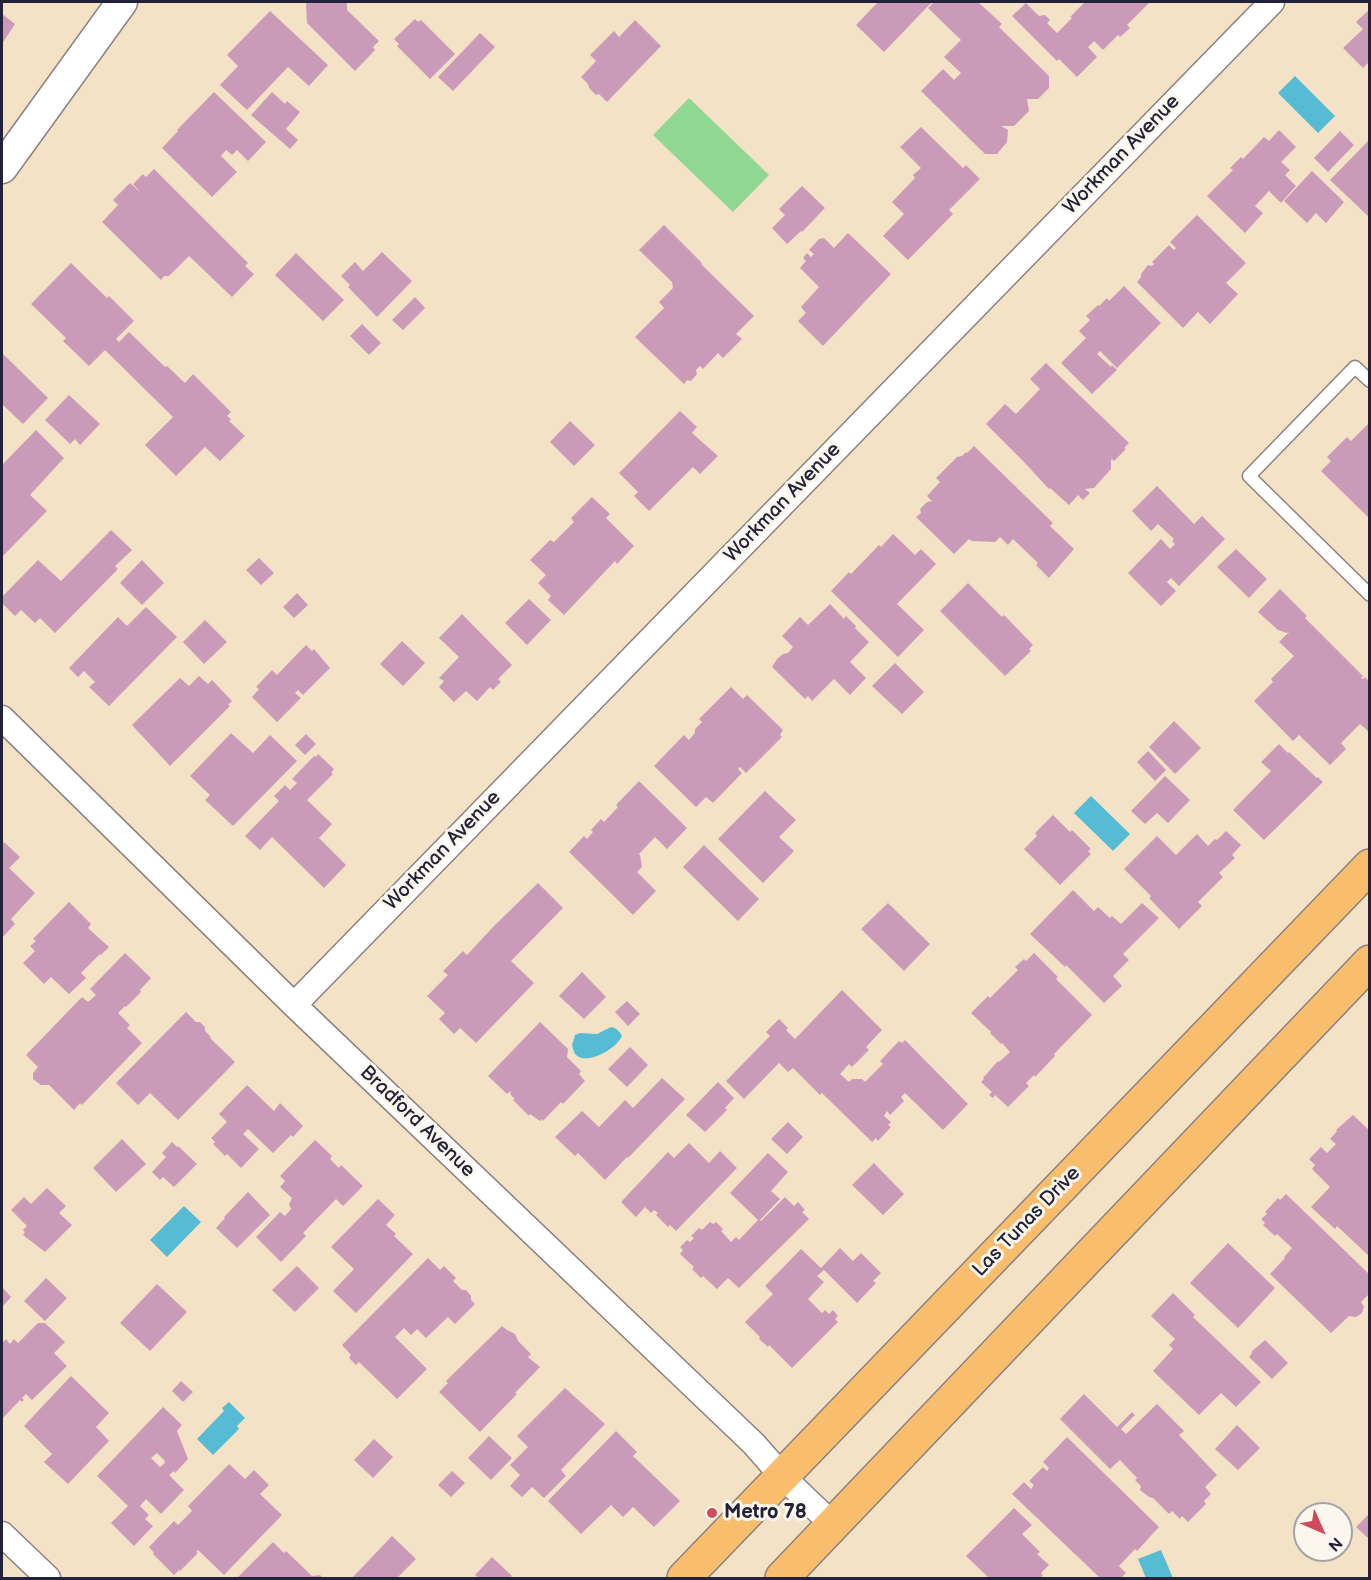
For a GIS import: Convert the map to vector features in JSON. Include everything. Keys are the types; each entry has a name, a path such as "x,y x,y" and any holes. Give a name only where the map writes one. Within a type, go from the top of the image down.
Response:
{"main road":[{"name":"Las Tunas Drive","path":"684,1578 1370,866"},
{"path":"782,1578 1370,962"}],"street":[{"path":"2,168 122,2"},
{"name":"Workman Avenue","path":"294,1005 1272,2"},
{"name":"Bradford Avenue","path":"2,718 294,1005 754,1444 782,1476 833,1525"},
{"path":"2,1534 48,1578"}],"lane":[{"path":"1370,381 1355,367 1249,476 1370,596"}],"green space":[{"path":"689,98 769,175 733,212 653,135"}],"water":[{"path":"1295,76 1335,116 1318,133 1278,93"},
{"path":"1091,796 1130,834 1113,851 1074,813"},
{"path":"611,1027 618,1030 622,1036 615,1045 590,1058 576,1055 572,1045 575,1035 597,1034"},
{"path":"184,1206 201,1222 167,1257 150,1240"},
{"path":"229,1402 245,1418 237,1426 239,1429 213,1455 197,1439 224,1411 222,1408"},
{"path":"1161,1550 1173,1578 1146,1578 1138,1559"}],"building":[{"path":"306,2 347,2 347,10 379,41 373,47 375,50 355,71 307,23"},
{"path":"878,2 932,2 884,52 856,25"},
{"path":"934,2 978,2 1002,24 999,27 1049,76 1049,88 1038,99 1027,99 1029,111 1014,126 1001,126 1008,130 1007,142 997,154 985,154 921,91 943,69 954,80 961,73 944,57 961,40 928,8"},
{"path":"1085,2 1150,2 1127,25 1130,28 1120,37 1118,35 1103,50 1094,41 1088,47 1097,57 1077,77 1059,59 1057,61 1012,16 1026,3 1039,16 1045,15 1050,20 1047,23 1057,33"},
{"path":"1370,9 1370,61 1363,68 1343,48 1363,29 1356,22"},
{"path":"270,11 328,65 309,86 288,67 247,110 220,85 238,66 227,55"},
{"path":"2,14 15,24 2,44"},
{"path":"415,19 418,22 421,20 455,54 430,79 397,46 399,44 394,39"},
{"path":"635,20 661,46 607,102 599,94 596,95 581,77 596,61 590,55 614,31 619,37"},
{"path":"480,33 495,47 453,91 438,77"},
{"path":"214,92 266,142 248,161 237,150 232,155 226,150 221,156 237,172 212,197 162,148"},
{"path":"272,92 285,104 287,101 300,112 286,129 298,140 290,149 251,115"},
{"path":"921,127 963,168 966,165 980,179 949,210 953,214 908,260 883,236 904,214 892,202 915,178 913,175 921,168 900,147"},
{"path":"1279,130 1296,147 1281,162 1290,170 1285,175 1296,186 1281,203 1269,191 1255,206 1263,213 1245,233 1207,196 1233,170 1230,168 1241,157 1243,159 1264,137 1269,141"},
{"path":"1340,131 1354,145 1328,172 1314,158"},
{"path":"1370,139 1370,218 1330,180"},
{"path":"154,169 248,263 245,266 254,274 232,297 189,256 169,276 164,276 161,280 102,222 118,205 113,200 130,183 141,193 133,184 143,174 146,177"},
{"path":"1312,171 1344,202 1326,223 1316,213 1307,223 1284,201"},
{"path":"802,186 825,208 787,244 772,228 785,215 779,209"},
{"path":"1197,215 1246,263 1226,283 1238,294 1210,324 1198,312 1183,328 1137,282 1148,265 1152,266 1154,264 1152,262 1169,245 1174,250 1176,248 1170,242"},
{"path":"664,225 754,316 736,334 742,339 723,358 718,353 703,369 700,366 691,381 687,380 684,384 635,337 664,308 659,302 673,288 672,282 639,250"},
{"path":"848,233 891,274 823,346 798,321 806,313 801,307 819,287 800,268 806,261 803,258 807,253 811,257 814,254 809,250 819,239 824,238 834,248"},
{"path":"382,252 412,281 377,317 348,287 350,285 341,276 355,262 363,271"},
{"path":"296,253 344,300 323,321 275,275"},
{"path":"71,263 134,321 116,339 119,342 129,332 185,383 193,374 231,412 227,416 231,419 229,421 245,436 220,461 205,447 176,476 145,445 173,417 105,350 89,366 63,341 66,338 31,304"},
{"path":"1124,286 1161,323 1117,368 1100,351 1097,354 1117,370 1092,394 1061,363 1086,338 1079,331 1090,320 1086,316 1107,298 1109,301"},
{"path":"415,297 425,308 403,330 392,320"},
{"path":"362,324 381,343 369,355 350,336"},
{"path":"2,353 48,398 23,424 2,404"},
{"path":"1046,363 1129,443 1114,461 1111,460 1111,469 1094,488 1085,489 1090,493 1083,500 1078,495 1069,505 1049,489 986,424 1005,404 1016,414 1040,389 1030,379"},
{"path":"69,395 100,424 80,445 75,439 70,444 45,420"},
{"path":"680,411 697,427 692,433 718,456 700,474 693,467 649,511 634,496 638,492 619,473"},
{"path":"570,421 595,445 574,466 550,442"},
{"path":"1370,422 1370,519 1321,471 1331,461 1327,457 1347,437 1351,441"},
{"path":"36,430 64,458 30,495 47,511 2,557 2,465"},
{"path":"974,446 1053,523 1050,526 1074,549 1049,578 1036,565 1038,563 1013,539 1008,545 1000,537 995,542 969,539 954,554 916,517 927,502 932,501 927,496 940,482 936,478 957,457 967,453"},
{"path":"1157,486 1194,524 1202,516 1225,539 1179,586 1171,578 1167,582 1176,591 1161,606 1128,573 1161,539 1170,549 1175,544 1172,541 1174,539 1158,524 1151,531 1132,511"},
{"path":"592,497 610,514 606,518 634,546 617,564 615,561 564,615 548,600 551,596 538,583 546,575 530,560 550,540 554,542 574,522 571,518"},
{"path":"111,530 132,550 115,566 118,569 55,633 40,618 35,623 21,610 15,616 2,603 2,597 38,560 61,581"},
{"path":"893,534 915,555 921,549 936,564 897,604 924,630 898,657 831,591 849,572 851,574"},
{"path":"1236,549 1267,579 1249,598 1217,567"},
{"path":"259,558 274,573 261,585 246,570"},
{"path":"142,560 164,583 142,605 120,583"},
{"path":"968,583 1033,645 1029,649 1031,651 1005,676 940,611"},
{"path":"1280,589 1307,616 1305,618 1363,676 1361,678 1365,677 1370,682 1370,733 1360,724 1341,743 1346,749 1330,765 1299,735 1293,741 1254,701 1273,682 1271,679 1294,656 1279,642 1290,631 1287,633 1278,630 1258,612"},
{"path":"297,593 308,605 294,618 283,607"},
{"path":"529,599 551,620 527,645 505,623"},
{"path":"830,604 844,619 846,616 869,642 850,662 866,678 850,695 834,679 812,701 808,696 805,699 772,667 777,659 793,647 782,636 800,617 808,625"},
{"path":"146,607 177,637 109,706 89,687 95,682 84,671 78,677 69,668 118,617 127,626"},
{"path":"462,614 512,665 498,679 501,682 493,690 490,687 477,701 466,691 454,702 439,687 444,681 439,678 459,657 439,638"},
{"path":"205,620 227,642 204,664 183,642"},
{"path":"402,641 425,663 403,686 380,664"},
{"path":"306,645 312,651 314,649 330,668 303,695 298,690 295,693 301,698 277,722 252,697 259,689 256,687 272,670 277,675"},
{"path":"895,663 924,692 902,714 872,686"},
{"path":"199,676 208,684 212,680 232,701 228,705 230,706 170,766 132,725 180,678 189,686"},
{"path":"731,687 743,699 747,695 783,730 780,735 782,737 746,773 740,767 738,769 742,773 713,803 706,797 696,807 654,766 684,735 689,740 702,722 699,719"},
{"path":"1174,721 1201,748 1175,774 1149,747"},
{"path":"231,733 253,753 270,735 297,761 233,826 205,800 210,795 190,776"},
{"path":"306,734 316,744 305,755 295,745"},
{"path":"1279,744 1323,782 1264,840 1233,810 1271,771 1261,762"},
{"path":"1148,751 1166,770 1155,781 1137,762"},
{"path":"318,754 334,769 331,773 333,774 307,800 332,824 319,838 346,865 324,888 272,837 260,850 245,836 279,801 274,796 285,785 290,790 297,783 292,779"},
{"path":"1165,776 1190,800 1168,823 1157,813 1145,824 1131,811"},
{"path":"639,781 687,828 667,849 655,837 639,854 642,867 637,872 656,891 633,915 569,852 584,836 587,839 593,832 591,830 601,819 604,822 618,807 616,805"},
{"path":"765,791 796,820 779,837 794,851 763,883 718,839"},
{"path":"1053,815 1091,849 1088,851 1091,854 1060,885 1024,849 1037,836 1035,833"},
{"path":"1226,831 1241,845 1232,855 1235,858 1219,873 1223,877 1198,902 1202,906 1179,929 1124,869 1157,836 1176,855 1197,834 1208,846"},
{"path":"4,842 20,857 9,868 35,893 11,919 15,924 2,938 2,845"},
{"path":"704,845 759,899 738,921 683,867"},
{"path":"538,883 563,908 511,961 534,983 476,1043 460,1028 454,1034 439,1019 445,1013 427,996 448,975 443,971 463,951 467,955"},
{"path":"1073,890 1094,911 1098,907 1121,924 1142,903 1159,918 1123,954 1129,960 1113,976 1122,986 1104,1003 1066,965 1065,967 1030,934"},
{"path":"69,902 91,924 88,928 109,947 81,973 86,978 69,994 51,977 44,984 23,963 35,951 30,946 36,941 33,939"},
{"path":"888,903 930,944 904,971 861,929"},
{"path":"125,953 151,978 140,990 141,992 118,1013 130,1025 127,1028 142,1043 82,1105 80,1103 74,1110 49,1085 41,1085 33,1079 33,1073 38,1067 26,1055 82,997 88,1002 96,995 90,989"},
{"path":"1034,953 1092,1015 1035,1077 1034,1075 1026,1083 1029,1086 1008,1107 995,1095 993,1098 989,1095 992,1092 981,1082 998,1061 1010,1052 971,1013 1018,970 1015,967"},
{"path":"582,972 606,997 584,1019 559,996"},
{"path":"842,990 882,1030 866,1047 869,1050 852,1067 849,1064 840,1074 849,1082 852,1079 862,1079 865,1082 883,1064 880,1061 899,1041 902,1043 905,1040 968,1104 943,1130 905,1093 901,1097 904,1101 890,1115 887,1111 884,1116 891,1122 888,1125 891,1127 878,1141 876,1138 872,1142 793,1068 788,1072 779,1063 744,1099 726,1081 770,1036 766,1032 779,1019 795,1039"},
{"path":"627,1001 640,1014 628,1026 615,1012"},
{"path":"186,1012 205,1027 210,1038 235,1062 178,1120 150,1093 138,1105 116,1083"},
{"path":"540,1022 568,1049 567,1057 581,1071 579,1074 585,1081 543,1121 530,1114 529,1116 513,1100 515,1099 510,1091 507,1094 488,1076"},
{"path":"630,1047 648,1065 627,1087 608,1069"},
{"path":"662,1078 685,1099 605,1180 578,1153 575,1156 555,1137 582,1111 599,1127 625,1100 633,1108"},
{"path":"718,1082 734,1098 725,1108 727,1110 705,1132 686,1115"},
{"path":"247,1085 274,1111 280,1103 303,1126 273,1153 248,1129 243,1134 259,1149 241,1168 213,1144 215,1142 211,1138 227,1122 219,1114"},
{"path":"1353,1115 1370,1131 1370,1257 1337,1226 1335,1229 1311,1207 1330,1187 1312,1169 1315,1165 1309,1159 1321,1147 1327,1153 1336,1144 1330,1139 1336,1130"},
{"path":"788,1122 803,1137 787,1154 771,1139"},
{"path":"122,1139 146,1164 116,1192 93,1168"},
{"path":"315,1140 332,1156 330,1159 339,1168 341,1165 363,1186 343,1206 336,1199 303,1233 306,1236 281,1262 256,1237 280,1212 285,1216 291,1209 289,1204 292,1198 280,1187 285,1181 280,1176"},
{"path":"172,1142 197,1164 174,1187 163,1177 160,1180 152,1172 166,1157 162,1153"},
{"path":"689,1143 709,1163 720,1151 737,1168 676,1231 670,1225 668,1227 654,1210 651,1213 645,1207 636,1217 621,1202 668,1152 674,1158"},
{"path":"768,1153 788,1172 771,1191 780,1199 760,1220 785,1197 794,1206 798,1202 805,1210 802,1212 809,1219 739,1288 728,1278 717,1289 692,1269 694,1267 680,1254 683,1250 680,1247 687,1240 690,1242 694,1238 691,1236 699,1228 702,1230 710,1222 713,1224 716,1222 731,1242 736,1237 739,1240 758,1220 730,1193"},
{"path":"874,1163 904,1194 883,1215 852,1185"},
{"path":"47,1188 66,1206 59,1213 72,1225 45,1252 23,1235 25,1232 23,1230 27,1226 11,1210 24,1197 31,1204"},
{"path":"248,1192 270,1215 237,1248 216,1228"},
{"path":"1286,1194 1370,1275 1370,1293 1361,1302 1364,1307 1362,1313 1356,1317 1349,1316 1331,1333 1270,1274 1292,1248 1263,1225 1265,1223 1261,1219 1278,1198 1280,1200"},
{"path":"378,1199 395,1215 386,1225 413,1254 356,1313 333,1291 354,1269 331,1247"},
{"path":"1228,1243 1275,1288 1238,1328 1190,1283"},
{"path":"840,1248 853,1261 861,1253 881,1273 873,1281 876,1283 857,1303 824,1270 817,1276 824,1282 808,1299 822,1313 825,1310 829,1314 833,1310 838,1316 835,1319 838,1322 792,1368 769,1345 768,1347 759,1339 760,1337 745,1322 773,1294 765,1286 801,1249 821,1268"},
{"path":"428,1258 440,1270 444,1266 456,1278 453,1281 462,1290 466,1290 475,1304 455,1324 448,1317 426,1338 417,1329 411,1335 404,1328 395,1337 427,1369 397,1399 359,1362 356,1365 342,1345"},
{"path":"297,1266 319,1288 295,1312 272,1290"},
{"path":"46,1278 67,1298 45,1321 24,1301"},
{"path":"157,1284 187,1312 150,1351 120,1323"},
{"path":"2,1287 11,1297 2,1307"},
{"path":"1173,1293 1195,1315 1193,1317 1261,1382 1236,1407 1221,1393 1199,1415 1153,1371 1173,1349 1169,1345 1175,1339 1151,1316"},
{"path":"38,1323 45,1323 65,1342 54,1353 67,1366 32,1400 26,1394 22,1398 24,1400 22,1402 20,1400 2,1419 2,1343 6,1339 10,1344 14,1339 18,1343"},
{"path":"502,1326 515,1334 518,1341 531,1354 528,1357 540,1367 480,1432 439,1392 448,1383 446,1381"},
{"path":"1265,1340 1288,1363 1272,1379 1249,1357 1251,1352"},
{"path":"71,1376 109,1413 96,1427 109,1441 68,1484 44,1462 52,1454 24,1426"},
{"path":"181,1381 193,1392 183,1402 172,1391"},
{"path":"565,1388 605,1424 561,1470 566,1476 544,1498 532,1487 522,1497 510,1486 520,1475 510,1465 528,1447 517,1436"},
{"path":"1084,1394 1117,1427 1132,1412 1135,1415 1121,1429 1126,1434 1157,1404 1184,1431 1179,1435 1217,1475 1205,1487 1211,1494 1204,1501 1206,1504 1188,1522 1182,1516 1180,1519 1172,1511 1169,1514 1153,1498 1140,1490 1141,1486 1135,1480 1137,1478 1120,1460 1110,1469 1060,1419"},
{"path":"163,1407 182,1425 177,1431 188,1459 175,1473 174,1471 169,1475 184,1490 161,1514 146,1499 140,1506 149,1515 145,1519 153,1526 134,1546 111,1523 128,1506 97,1476","holes":["157,1453 165,1461 160,1467 151,1458"]},
{"path":"1237,1425 1260,1448 1238,1470 1215,1449"},
{"path":"616,1431 637,1452 633,1456 680,1501 654,1527 633,1507 623,1517 611,1505 581,1534 548,1501"},
{"path":"489,1436 512,1458 491,1480 468,1458"},
{"path":"1067,1437 1159,1527 1137,1551 1135,1549 1119,1566 1126,1573 1121,1578 1100,1578 1012,1494 1024,1482 1031,1489 1034,1485 1029,1481 1043,1467 1047,1471 1049,1468 1043,1462"},
{"path":"374,1439 393,1457 373,1478 354,1460"},
{"path":"229,1464 245,1479 254,1470 269,1485 260,1494 282,1515 224,1575 198,1550 196,1552 198,1553 174,1575 149,1547 174,1521 178,1525 192,1511 188,1506"},
{"path":"452,1471 465,1483 451,1497 438,1485"},
{"path":"1014,1508 1032,1525 1022,1534 1040,1552 1037,1554 1049,1565 1041,1573 1043,1575 1040,1578 989,1578 966,1556"},
{"path":"1370,1513 1370,1540 1356,1527"},
{"path":"392,1536 416,1559 397,1578 352,1578"},
{"path":"273,1542 312,1576 320,1575 323,1578 237,1578"},
{"path":"492,1557 512,1576 509,1578 479,1578 475,1575"}],"place":[{"name":"Metro 78","path":"712,1513"}]}
